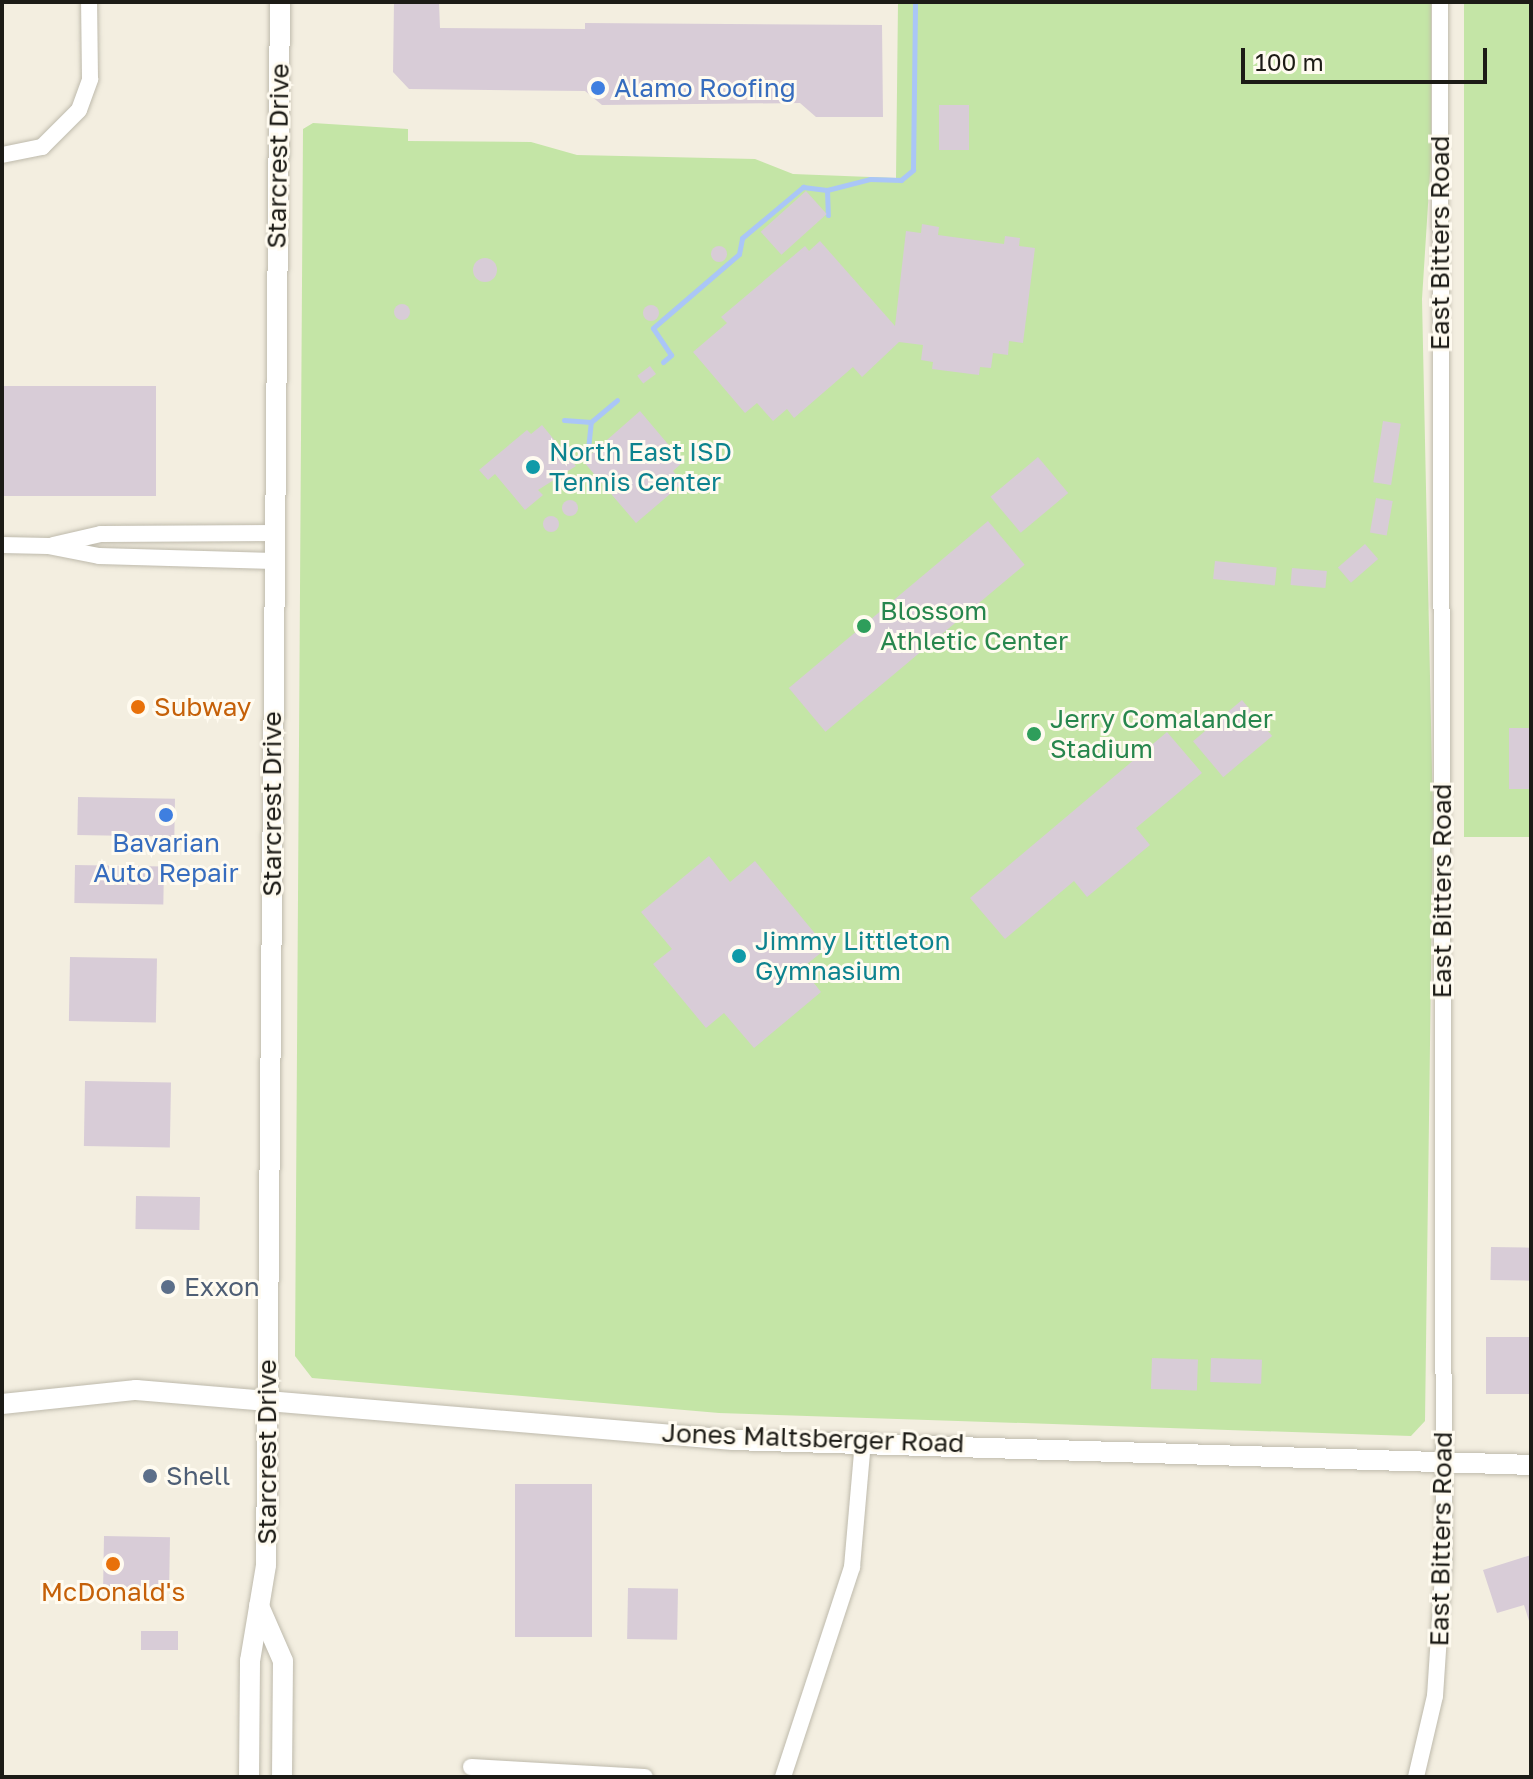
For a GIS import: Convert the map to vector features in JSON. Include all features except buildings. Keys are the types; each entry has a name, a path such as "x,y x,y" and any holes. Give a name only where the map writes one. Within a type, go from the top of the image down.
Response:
{"main road":[{"name":"Starcrest Drive","path":"249,1777 250,1661 266,1565 280,2"},
{"name":"Jones Maltsberger Road","path":"2,1404 136,1390 733,1440 863,1441 1531,1465"},
{"path":"259,1606 283,1661 282,1777"}],"street":[{"path":"2,155 42,147 64,127 85,96 89,2"},
{"name":"East Bitters Road","path":"1416,1777 1435,1696 1442,1620 1440,2"},
{"path":"48,546 101,534 275,533"},
{"path":"2,545 48,546 99,556 274,561"},
{"path":"783,1777 852,1567 863,1441"},
{"path":"471,1767 546,1767 645,1777"}],"green space":[{"name":"Blossom Athletic Center","path":"898,2 1431,2 1431,158 1422,299 1433,818 1425,1421 1411,1436 719,1413 312,1378 295,1356 303,129 313,123 408,129 408,141 531,142 577,155 755,159 793,174 896,178"},
{"path":"1464,2 1531,2 1531,837 1464,837"}],"waterway":[{"path":"663,362 671,355 653,328 739,254 742,238 803,187 827,190 870,179 901,180 913,170 915,2"},
{"path":"827,190 828,215"},
{"path":"588,449 591,422 617,400"},
{"path":"564,420 591,422"}],"place":[{"name":"Alamo Roofing","path":"598,88"},
{"name":"North East ISD Tennis Center","path":"533,467"},
{"name":"Blossom Athletic Center","path":"864,626"},
{"name":"Subway","path":"138,707"},
{"name":"Jerry Comalander Stadium","path":"1034,734"},
{"name":"Bavarian Auto Repair","path":"166,815"},
{"name":"Jimmy Littleton Gymnasium","path":"739,956"},
{"name":"Exxon","path":"168,1287"},
{"name":"Shell","path":"150,1476"},
{"name":"McDonald's","path":"113,1564"}]}
